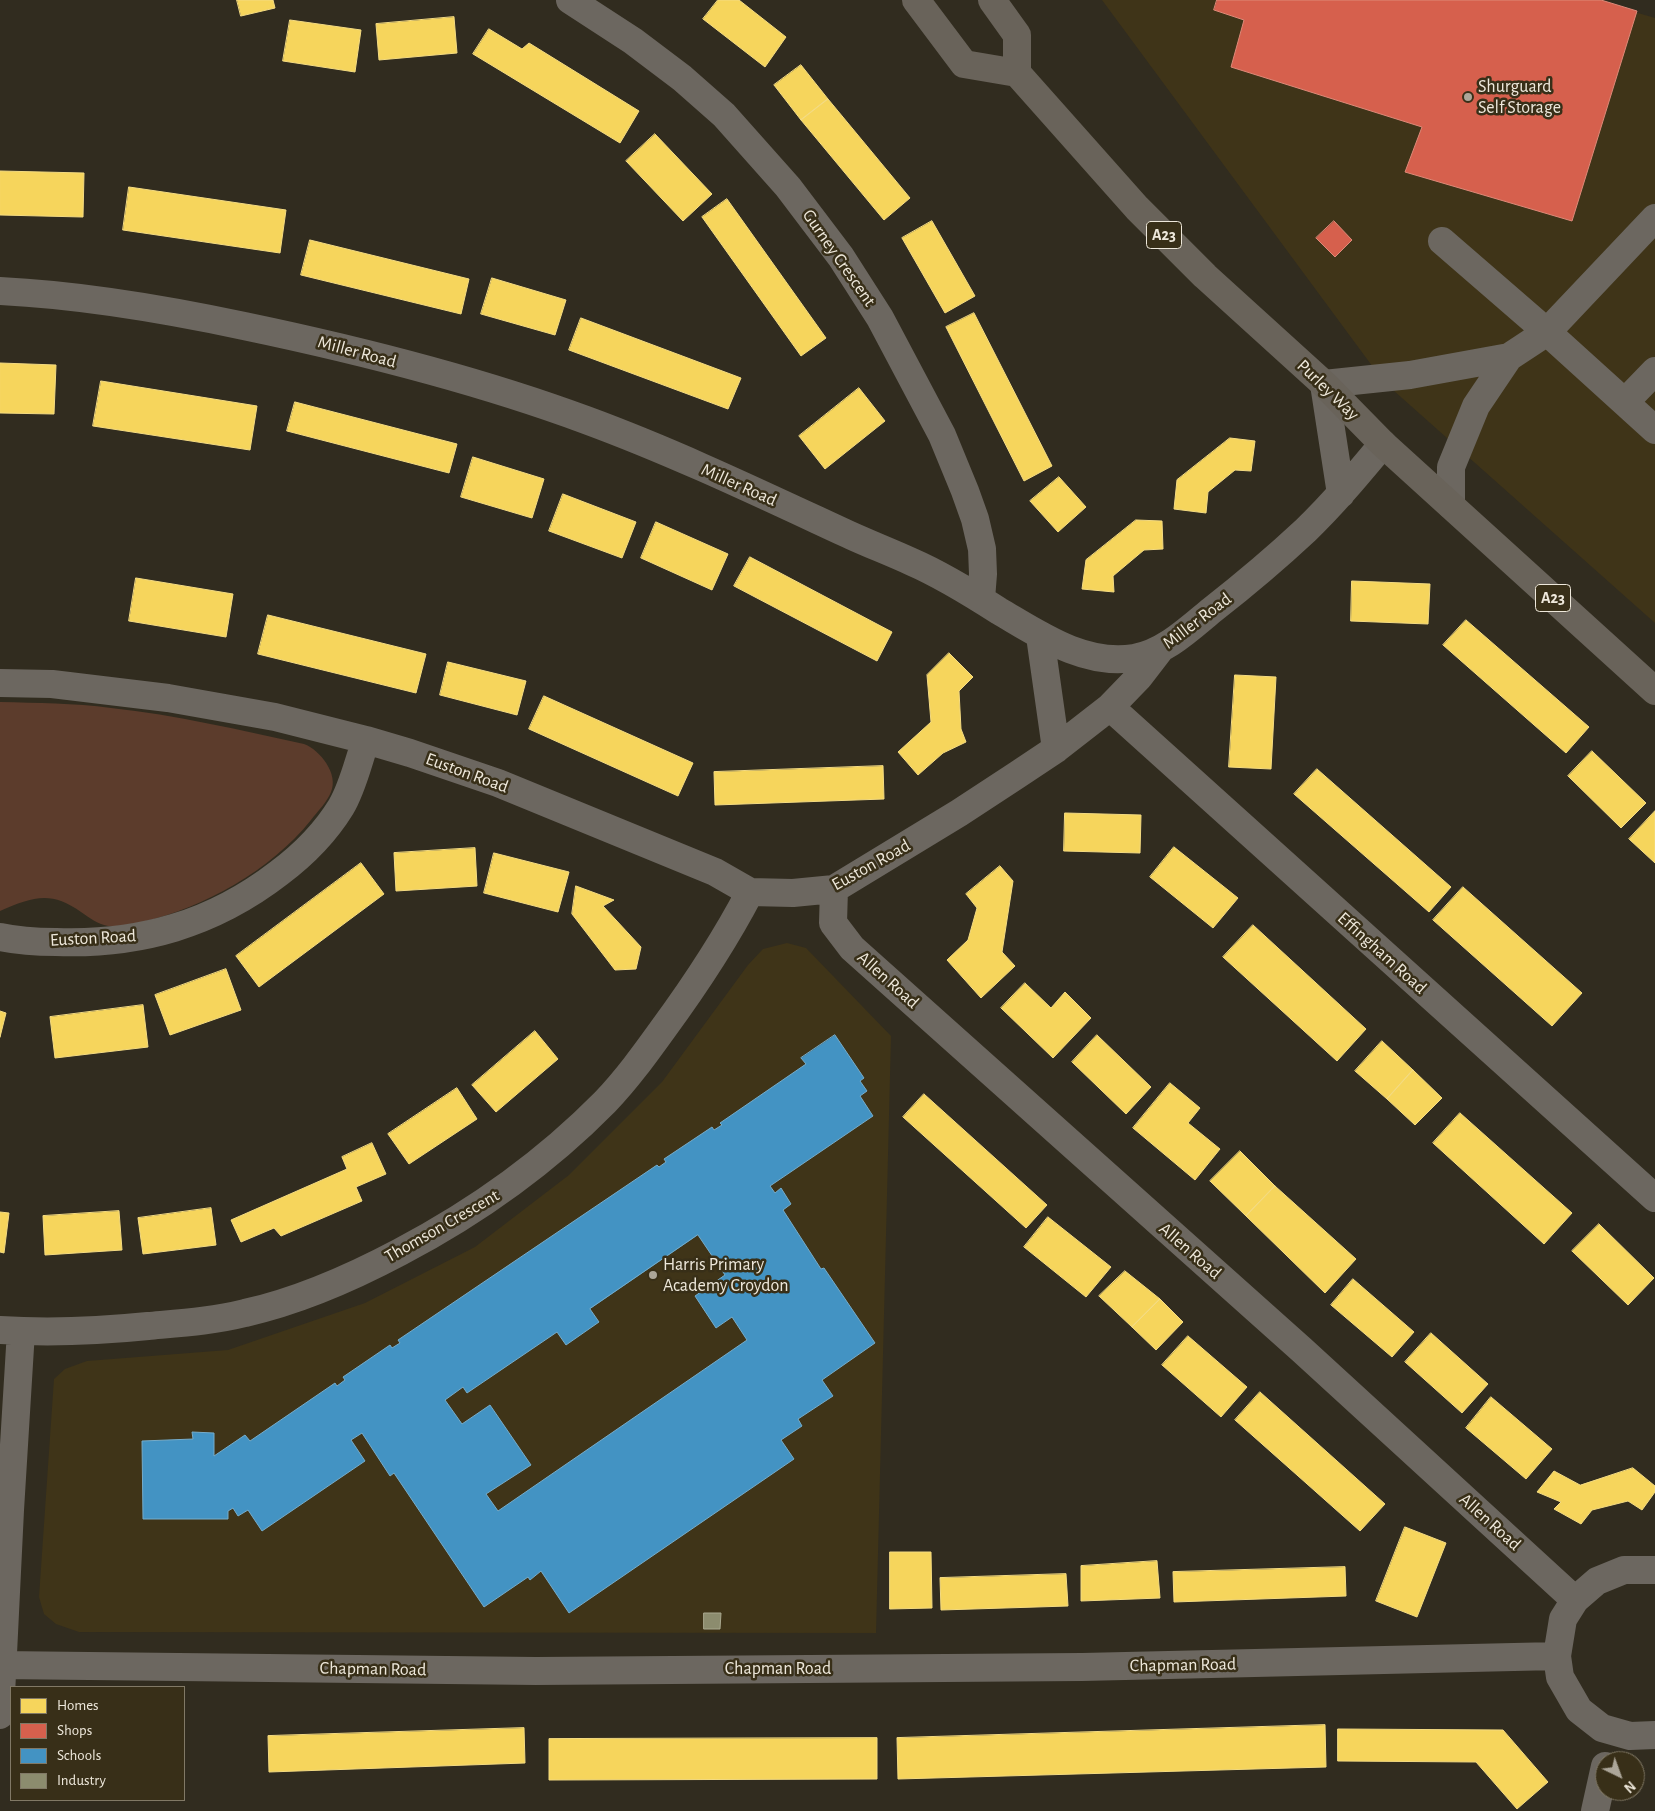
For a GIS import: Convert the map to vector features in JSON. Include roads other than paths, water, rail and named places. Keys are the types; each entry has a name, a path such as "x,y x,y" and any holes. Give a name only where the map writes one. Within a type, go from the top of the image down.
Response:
{"highway":[{"path":"916,0 964,64 1017,73 1017,35 992,0"},
{"name":"Purley Way","path":"1017,73 1144,215 1205,276 1324,384 1383,444 1655,690"}],"street":[{"name":"Gurney Crescent","path":"570,0 633,41 682,78 724,115 788,187 842,258 880,318 942,435 966,491 982,549 981,600"},
{"path":"1451,506 1450,467 1476,406 1509,357 1547,332 1597,277 1655,218"},
{"path":"1442,241 1626,402 1655,430"},
{"name":"Miller Road","path":"0,291 88,299 220,321 317,341 523,398 642,442 914,563 981,600 1040,636 1076,652 1100,658 1135,658 1159,651 1187,630 1271,562 1340,494 1383,444"},
{"path":"1340,494 1324,384 1410,375 1509,357"},
{"path":"1626,402 1655,372"},
{"path":"1040,636 1056,749"},
{"name":"Euston Road","path":"0,683 52,684 168,698 275,717 366,740 498,783 715,872 750,892 793,893 834,889 959,813 1056,749 1110,707 1139,677 1159,651"},
{"name":"Effingham Road","path":"1110,707 1655,1198"},
{"name":"Euston Road","path":"0,937 38,942 75,943 134,938 184,926 242,900 288,866 307,849 329,824 348,793 366,740"},
{"name":"Allen Road","path":"834,889 832,923 852,948 1154,1220 1302,1350 1575,1600"},
{"name":"Thomson Crescent","path":"10,1330 49,1332 131,1328 181,1324 245,1314 275,1306 356,1274 451,1224 508,1187 538,1163 571,1135 628,1077 698,982 727,935 750,892"},
{"path":"0,1715 10,1510 10,1330"},
{"path":"1655,1570 1624,1570 1597,1581 1575,1600 1563,1619 1557,1656 1560,1677 1579,1710 1602,1728 1630,1736 1655,1735"},
{"name":"Chapman Road","path":"1,1666 546,1671 1092,1667 1557,1656"},
{"path":"1608,1751 1613,1731"}],"place":[{"name":"Shurguard Self Storage","path":"1468,97"},
{"name":"Harris Primary Academy Croydon","path":"653,1275"}]}
